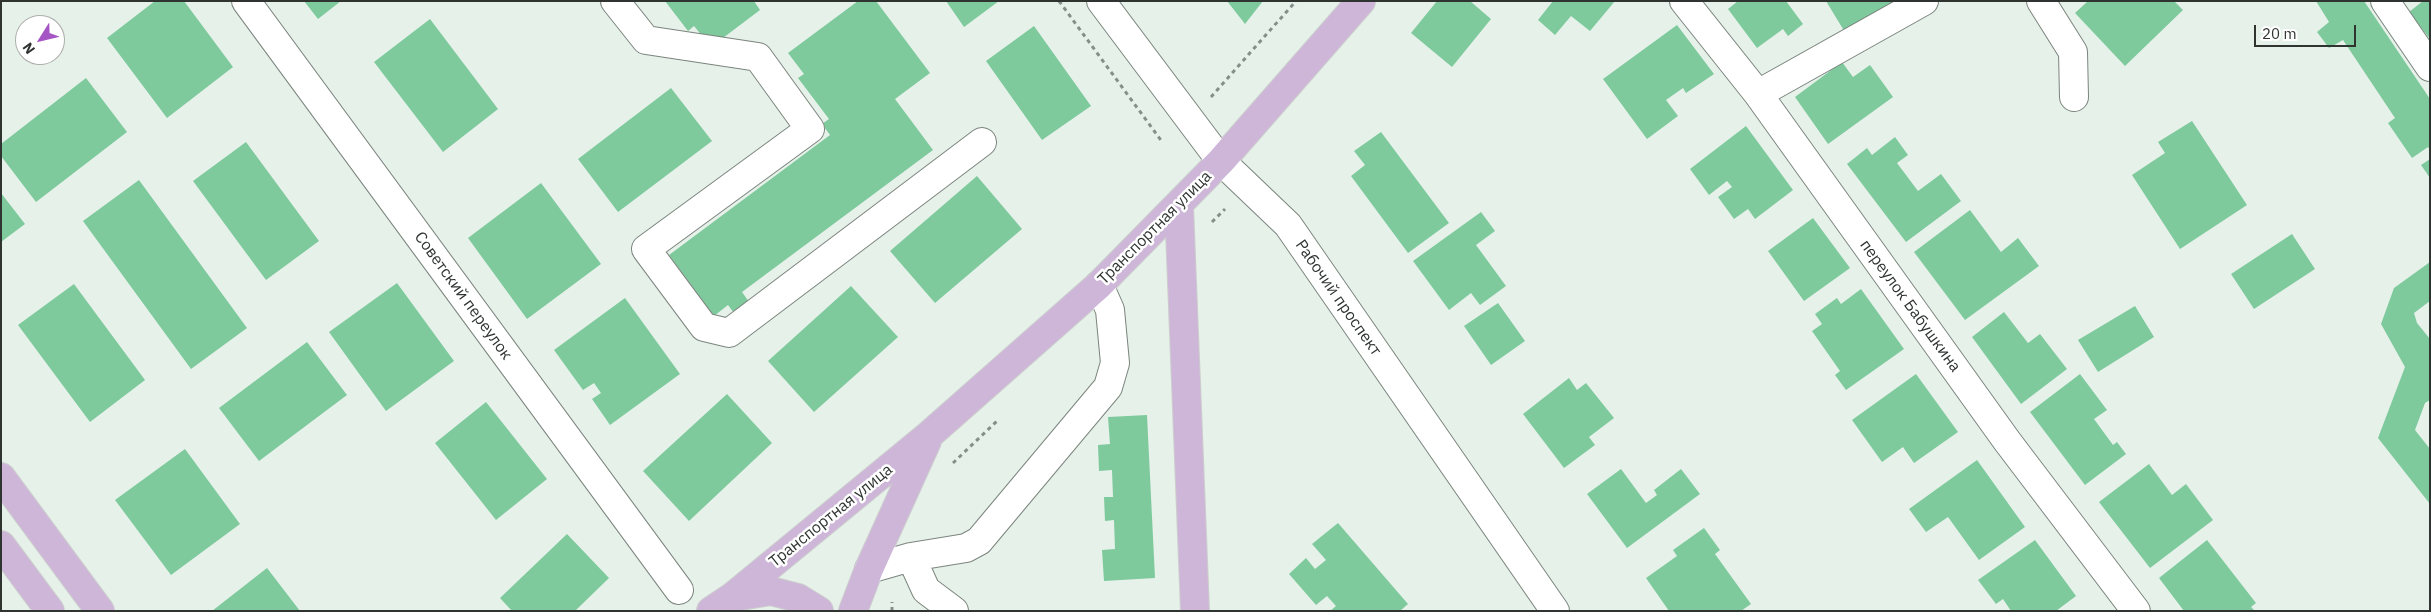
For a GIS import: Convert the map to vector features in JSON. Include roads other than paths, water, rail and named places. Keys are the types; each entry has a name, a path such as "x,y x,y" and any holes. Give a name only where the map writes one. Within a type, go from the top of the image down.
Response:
{"main road":[{"name":"Транспортная улица","path":"721,604 929,435 1099,285 1221,162 1361,1"},
{"path":"1179,206 1195,611"},
{"name":"Транспортная улица","path":"854,611 869,569 929,435"},
{"path":"1,477 100,611"},
{"path":"1,545 50,611"},
{"name":"Транспортная улица","path":"721,604 771,591 798,598 819,611"}],"street":[{"name":"Советский переулок","path":"246,1 679,590"},
{"path":"615,1 646,40 758,57 810,129 646,250 704,327 729,333 982,142"},
{"name":"Рабочий проспект","path":"1101,1 1221,162 1288,225 1555,611"},
{"name":"переулок Бабушкина","path":"1684,1 1758,94 2007,441 2136,611"},
{"path":"1758,94 1924,1"},
{"path":"2041,1 2073,52 2074,97"},
{"path":"2385,1 2430,67"},
{"path":"869,569 903,559 966,548 979,541 1108,388 1115,364 1110,310 1099,285"},
{"path":"903,559 926,590 954,611"}]}
